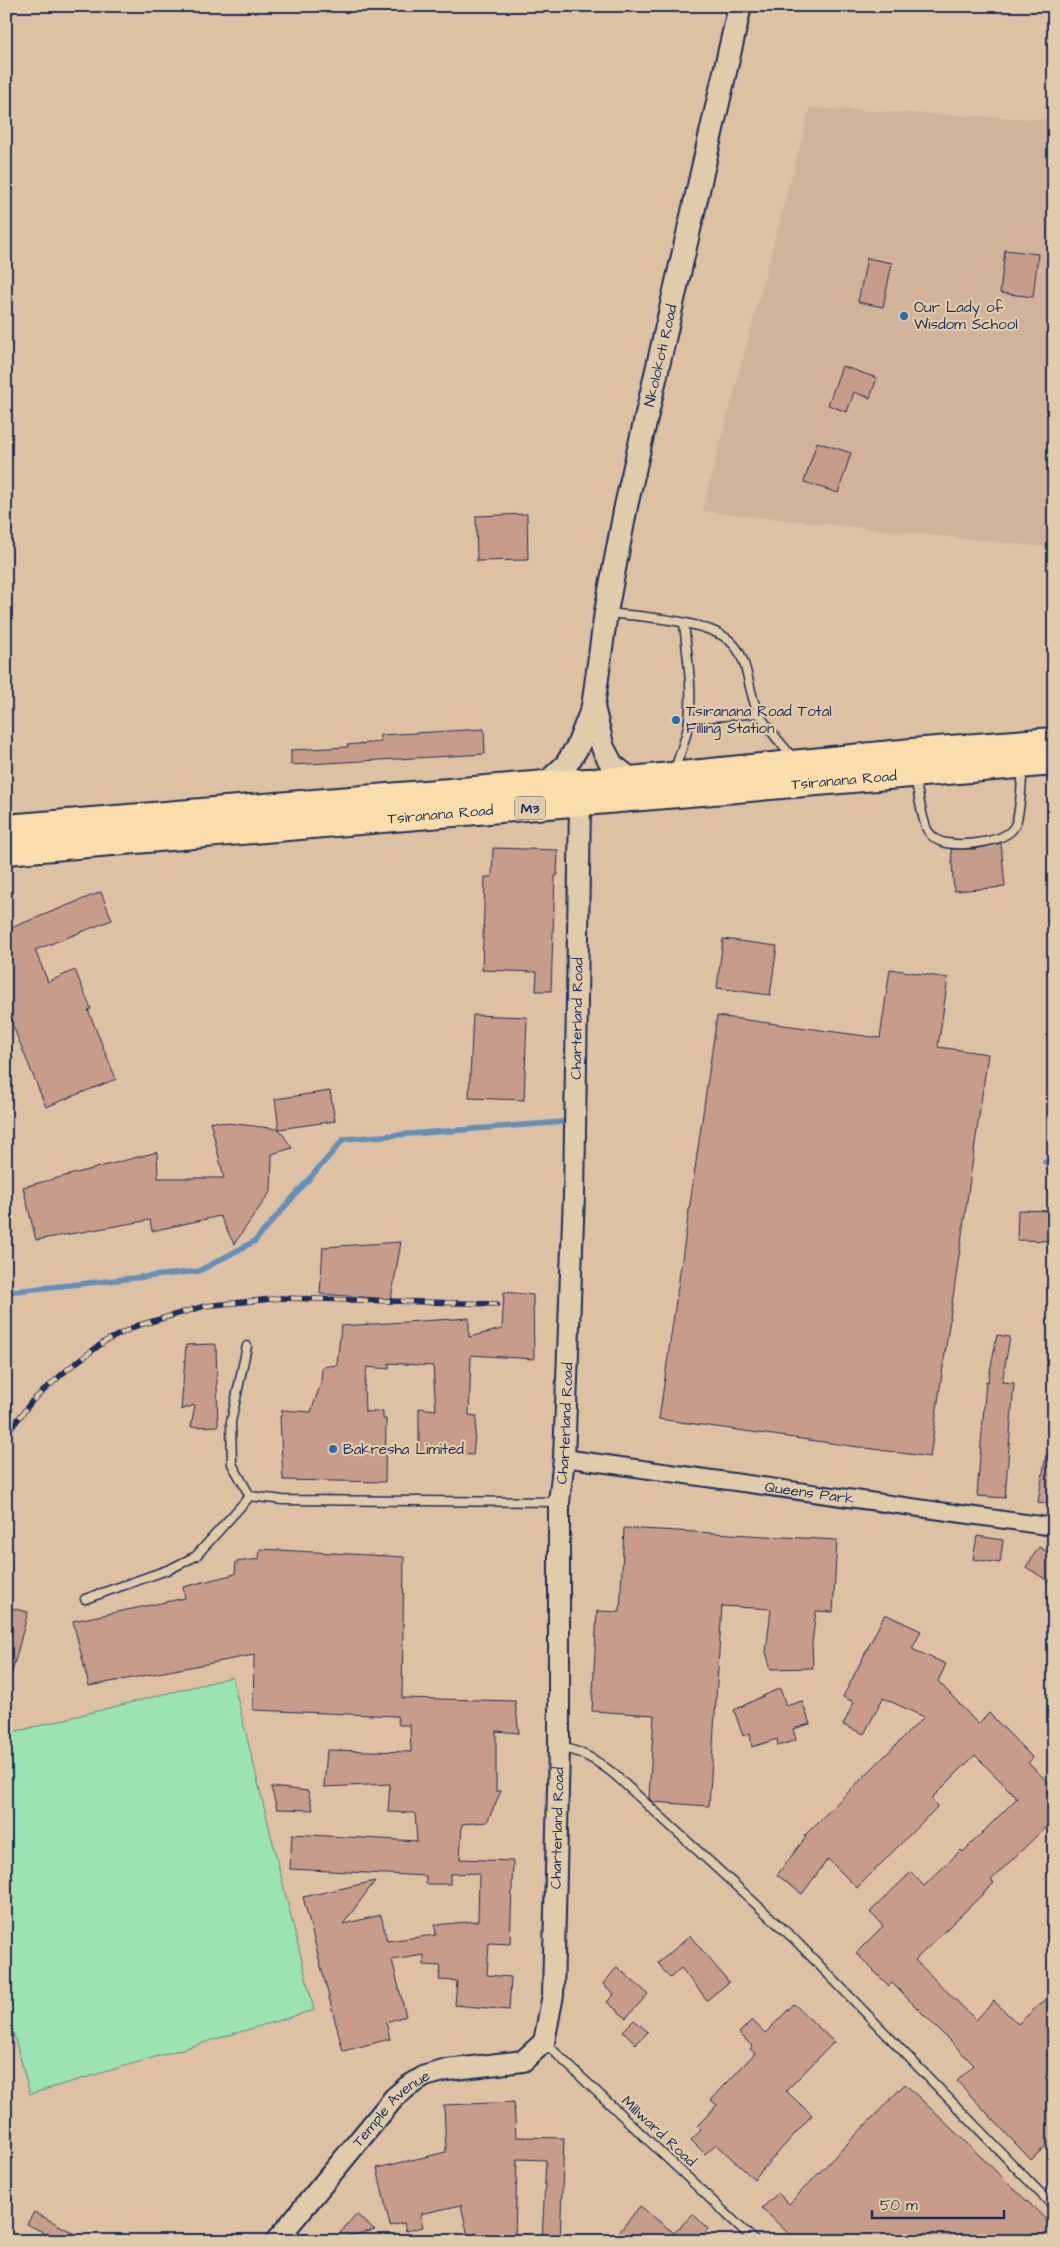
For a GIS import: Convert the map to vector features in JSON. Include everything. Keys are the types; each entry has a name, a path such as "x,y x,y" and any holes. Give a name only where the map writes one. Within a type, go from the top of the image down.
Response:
{"highway":[{"name":"Tsiranana Road","path":"6,828 546,784 631,780 912,752 1054,741"},
{"name":"Tsiranana Road","path":"6,852 1054,762"}],"main road":[{"name":"Nkolokoti Road","path":"546,784 570,759 578,746 593,707 606,612 630,486 740,6"},
{"name":"Nkolokoti Road","path":"593,707 603,748 612,764 631,780"}],"street":[{"name":"Charterland Road","path":"544,2042 553,1995 559,1747 559,1502 564,1458 575,1185 580,804"},
{"name":"Queens Park","path":"564,1458 1054,1527"},
{"name":"Temple Avenue","path":"276,2241 394,2098 407,2087 425,2076 447,2070 523,2060 544,2042"}],"lane":[{"path":"606,612 661,618 684,623 704,628 730,641 744,661 751,696 759,713 797,763"},
{"path":"673,776 686,739 689,719 690,687 684,623"},
{"path":"689,719 759,713"},
{"path":"914,774 926,830 936,840 946,843 998,840 1016,824 1023,765"},
{"path":"247,1346 231,1422 232,1464 250,1496"},
{"path":"250,1496 283,1500 559,1502"},
{"path":"85,1599 170,1569 196,1556 250,1496"},
{"path":"559,1747 579,1751 600,1763 794,1939 1054,2206"},
{"name":"Millward Road","path":"544,2042 755,2241"}],"shaded area":[{"name":"Our Lady of Wisdom School","path":"810,108 1054,120 1054,548 702,511"}],"green space":[{"path":"232,1677 314,2010 30,2094 6,2006 6,1734"}],"building":[{"path":"1005,250 1038,254 1033,297 1000,293"},
{"path":"867,258 892,263 883,307 858,302"},
{"path":"842,366 877,378 870,398 854,392 847,412 828,405"},
{"path":"817,442 851,453 838,493 804,482"},
{"path":"527,514 528,560 477,561 476,516"},
{"path":"484,729 485,754 291,765 291,750 348,747 347,745 380,742 380,735"},
{"path":"1001,843 1005,887 954,891 951,849 975,849"},
{"path":"493,848 558,850 557,876 555,876 551,991 536,991 537,972 482,970 485,877 492,877"},
{"path":"101,892 112,920 35,950 48,982 75,970 91,1009 88,1010 116,1079 46,1107 6,1009 6,930"},
{"path":"723,939 777,946 770,995 717,988"},
{"path":"890,969 948,978 938,1047 988,1054 930,1457 659,1419 717,1016 880,1038"},
{"path":"473,1015 527,1017 524,1100 469,1098"},
{"path":"330,1091 335,1121 279,1129 275,1099"},
{"path":"210,1121 279,1129 292,1148 272,1154 271,1191 234,1244 220,1216 152,1231 150,1220 36,1240 23,1187 157,1152 158,1178 224,1178"},
{"path":"1018,1210 1054,1211 1054,1241 1017,1240"},
{"path":"401,1242 391,1299 320,1294 323,1247"},
{"path":"504,1292 533,1295 534,1359 471,1355 469,1415 477,1416 473,1455 419,1451 419,1408 436,1410 433,1366 389,1363 389,1369 367,1367 364,1389 365,1412 383,1411 383,1419 386,1419 385,1482 283,1480 280,1416 282,1416 282,1410 311,1412 321,1383 322,1367 337,1365 341,1326 469,1318 469,1337 502,1329"},
{"path":"997,1335 1010,1337 1002,1382 1014,1383 1005,1498 977,1496 986,1381 988,1382"},
{"path":"186,1345 216,1345 218,1426 191,1427 195,1405 181,1410"},
{"path":"1046,1455 1054,1455 1054,1505 1038,1502"},
{"path":"624,1528 837,1540 833,1612 816,1611 812,1643 813,1668 771,1669 766,1652 771,1609 722,1606 709,1806 653,1802 649,1798 654,1715 592,1711 597,1611 620,1612"},
{"path":"977,1536 1003,1540 1000,1563 973,1559"},
{"path":"1039,1547 1054,1556 1054,1572 1048,1581 1026,1567"},
{"path":"260,1549 404,1557 402,1698 515,1701 519,1733 496,1731 496,1791 501,1791 487,1822 462,1824 460,1859 513,1861 510,1944 489,1943 487,1975 511,1977 509,2010 455,2005 457,1981 439,1980 441,1966 424,1965 424,1955 392,1960 406,2016 386,2022 390,2039 343,2051 303,1897 375,1881 343,1924 381,1915 387,1941 436,1935 435,1925 478,1921 479,1873 450,1874 450,1884 426,1884 426,1876 290,1869 292,1834 417,1841 415,1813 388,1812 390,1784 324,1787 327,1750 411,1752 410,1725 399,1725 397,1716 253,1710 254,1655 89,1686 73,1621 185,1598 183,1587 235,1574 236,1562 259,1559"},
{"path":"6,1607 28,1612 11,1676 6,1675"},
{"path":"885,1614 921,1631 912,1649 946,1664 938,1681 978,1724 989,1713 1033,1758 1028,1763 1054,1788 1054,1819 991,1880 994,1883 915,1960 976,2020 994,2001 1018,2024 1054,1991 1054,2138 1031,2160 957,2081 974,2065 892,1983 889,1986 856,1953 883,1926 870,1912 911,1872 924,1886 961,1850 963,1852 1017,1798 975,1755 931,1799 938,1806 857,1888 828,1859 802,1894 777,1875 806,1837 804,1836 924,1717 883,1698 864,1734 843,1725 854,1702 843,1697"},
{"path":"780,1688 786,1706 802,1701 810,1724 793,1729 796,1740 778,1746 777,1739 752,1747 750,1733 743,1736 734,1710"},
{"path":"271,1787 308,1791 313,1810 277,1809"},
{"path":"690,1936 729,1982 707,2000 681,1968 670,1978 658,1963"},
{"path":"617,1967 648,1994 626,2018 607,2002 614,1994 603,1984"},
{"path":"794,2004 834,2042 786,2091 812,2115 754,2179 716,2144 705,2154 691,2140 701,2130 697,2126 717,2105 711,2100 755,2053 750,2049 752,2046 739,2033 752,2020 765,2033"},
{"path":"634,2020 648,2032 636,2044 623,2031"},
{"path":"905,2084 1054,2227 1054,2241 796,2241 762,2208 778,2193 789,2204"},
{"path":"514,2102 516,2137 564,2138 560,2241 542,2241 546,2160 517,2159 515,2241 478,2241 478,2233 468,2236 461,2205 420,2214 423,2227 406,2231 404,2223 390,2226 377,2168 446,2152 444,2105"},
{"path":"640,2206 674,2233 693,2214 708,2229 697,2241 612,2241"},
{"path":"34,2212 89,2241 60,2241 27,2224"},
{"path":"356,2214 375,2230 335,2239"}],"waterway":[{"path":"6,1292 199,1271 255,1241 344,1139 563,1122"},
{"path":"1045,1162 1054,1163"}],"railway":[{"path":"6,1435 32,1401 69,1368 104,1342 136,1326 205,1306 281,1298 497,1304"}],"place":[{"name":"Our Lady of Wisdom School","path":"904,316"},
{"name":"Tsiranana Road Total Filling Station","path":"676,720"},
{"name":"Bakresha Limited","path":"333,1449"}]}
